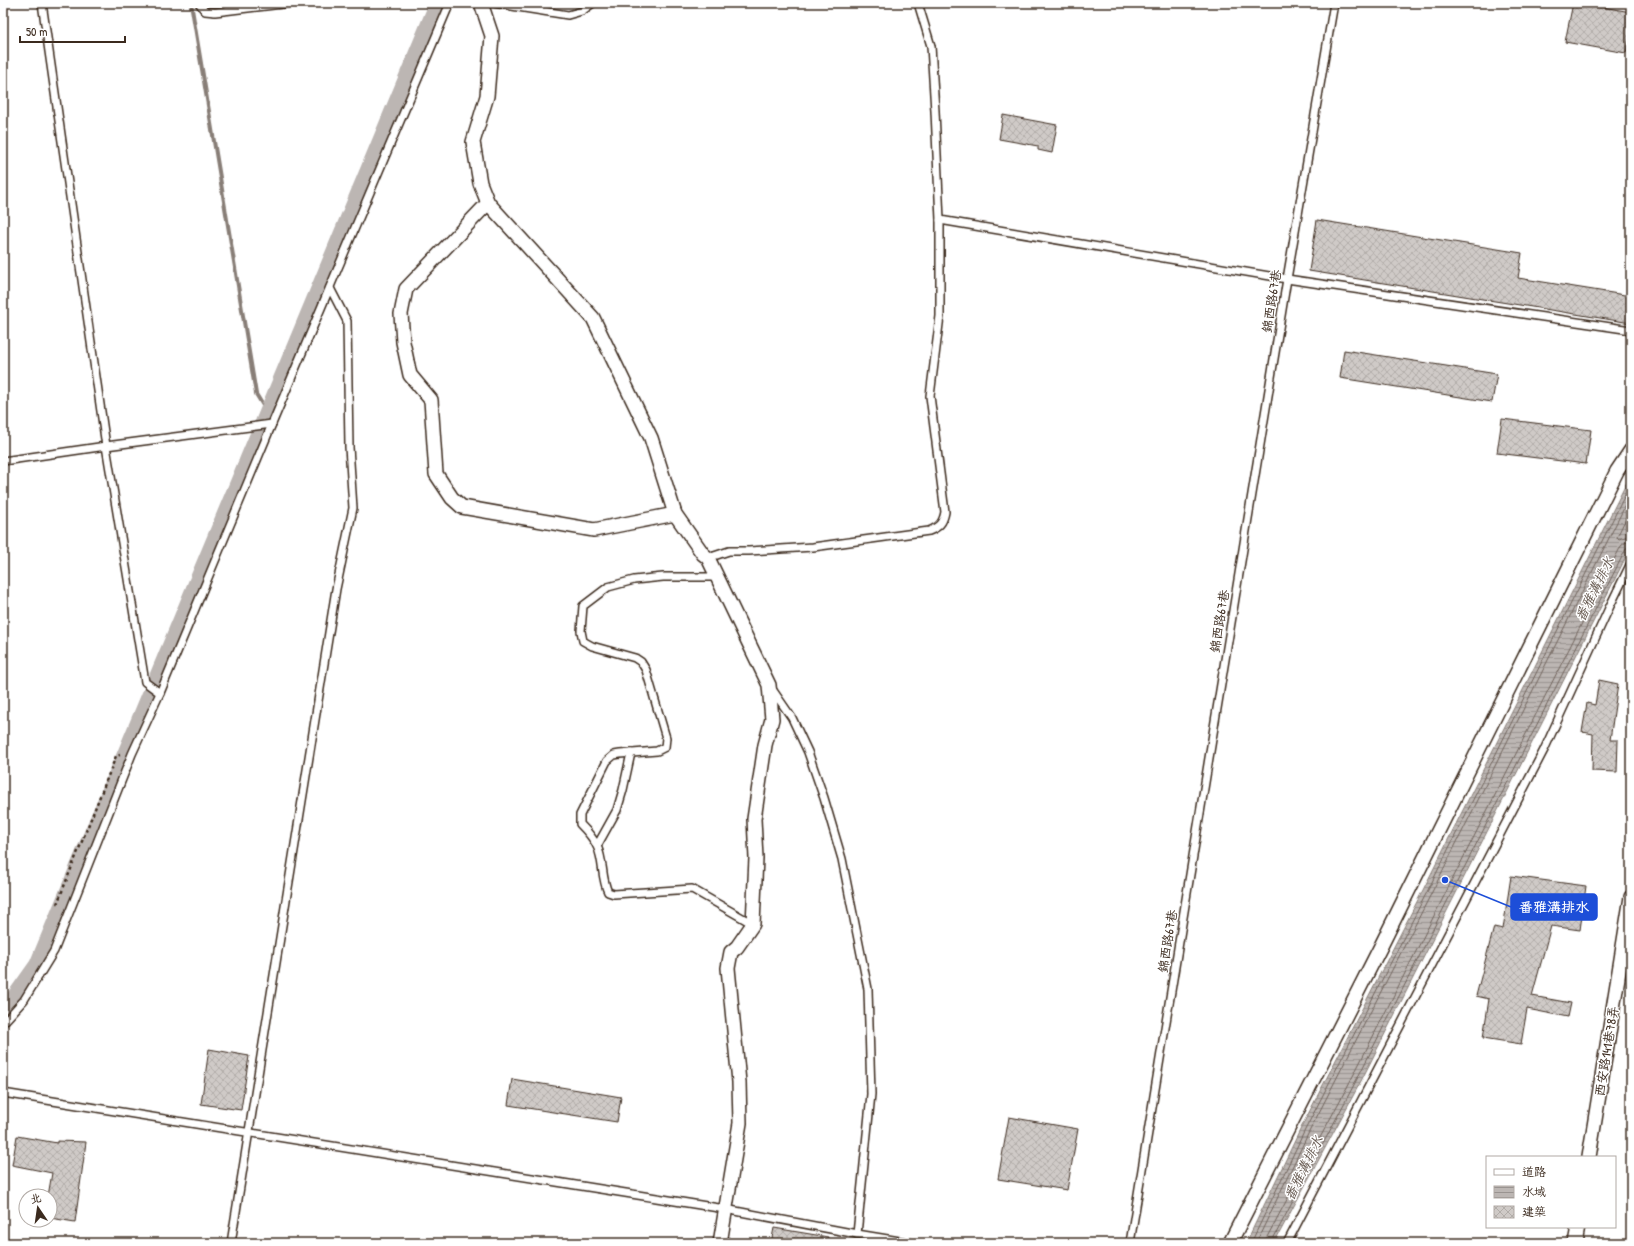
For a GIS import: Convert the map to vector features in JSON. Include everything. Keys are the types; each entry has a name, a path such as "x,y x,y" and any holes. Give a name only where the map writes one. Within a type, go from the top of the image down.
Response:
{"street":[{"path":"481,3 492,36 487,96 473,142 480,183 488,203 593,318 651,438 675,514 703,554 708,558 770,685 772,719 766,745 754,819 756,858 753,924 738,948 731,952 728,968 739,1082 740,1123 720,1243"},
{"path":"488,203 406,289 403,300 401,314 403,342 410,374 431,400 436,474 452,498 462,507 594,530 675,514"},
{"path":"1230,1243 1380,948 1617,471 1631,450"},
{"name":"西安路141巷78弄","path":"1589,1156 1631,898"},
{"path":"1575,1243 1578,1228"}],"lane":[{"path":"42,3 106,446 145,682 160,693"},
{"path":"199,3 205,11 215,12 291,3"},
{"path":"3,1024 24,1000 54,951 132,754 160,693 450,3"},
{"path":"493,3 568,15 582,11 593,3"},
{"path":"708,558 729,550 749,551 813,547 929,531 938,527 944,519 945,512 930,396 940,316 940,220 931,46 918,3"},
{"name":"錦西路67巷","path":"1130,1243 1287,279 1334,3"},
{"path":"940,220 1287,279 1631,330"},
{"path":"231,1243 336,589 353,508 349,446 347,322 330,288"},
{"path":"3,461 272,424"},
{"path":"1287,1243 1544,750 1631,563"},
{"path":"717,577 663,577 634,580 608,587 583,606 581,631 583,641 592,646 635,658 641,662 646,670 666,738 665,747 657,752 614,755 607,761 580,815 580,824 587,831 597,846 605,886 608,892 614,894 692,889 753,924"},
{"path":"770,685 792,718 802,738 824,798 842,859 868,989 871,1094 857,1234"},
{"path":"597,846 617,810 631,753"},
{"path":"3,1093 725,1209 912,1243"}],"path":[{"path":"57,904 116,756"}],"water":[{"path":"1631,474 1631,547 1361,1081 1274,1243 1246,1243 1301,1128 1422,892"}],"building":[{"path":"1573,3 1631,12 1631,28 1626,53 1565,42"},
{"path":"1003,115 1057,125 1052,153 1038,150 1038,146 999,139"},
{"path":"1317,220 1522,253 1518,278 1631,296 1631,323 1309,271"},
{"path":"1344,350 1497,374 1492,402 1340,378"},
{"path":"1502,419 1591,430 1586,464 1497,453"},
{"path":"1599,680 1618,684 1610,740 1618,740 1617,772 1592,771 1593,734 1582,732 1587,703 1595,705"},
{"path":"1511,876 1586,886 1580,930 1551,926 1532,996 1571,1003 1568,1017 1527,1009 1521,1044 1483,1038 1489,999 1476,996 1494,927 1503,929"},
{"path":"209,1049 249,1056 241,1110 201,1104"},
{"path":"512,1079 621,1097 617,1122 508,1105"},
{"path":"1009,1117 1078,1129 1067,1190 998,1179"},
{"path":"17,1136 57,1143 57,1141 86,1142 75,1222 58,1219 58,1188 49,1188 52,1173 12,1165"},
{"path":"774,1228 828,1237 827,1243 771,1243"}],"waterway":[{"path":"191,3 256,394 267,412"},
{"path":"3,1012 37,964 437,3"}],"place":[{"name":"番雅溝排水","path":"1445,880"}]}
